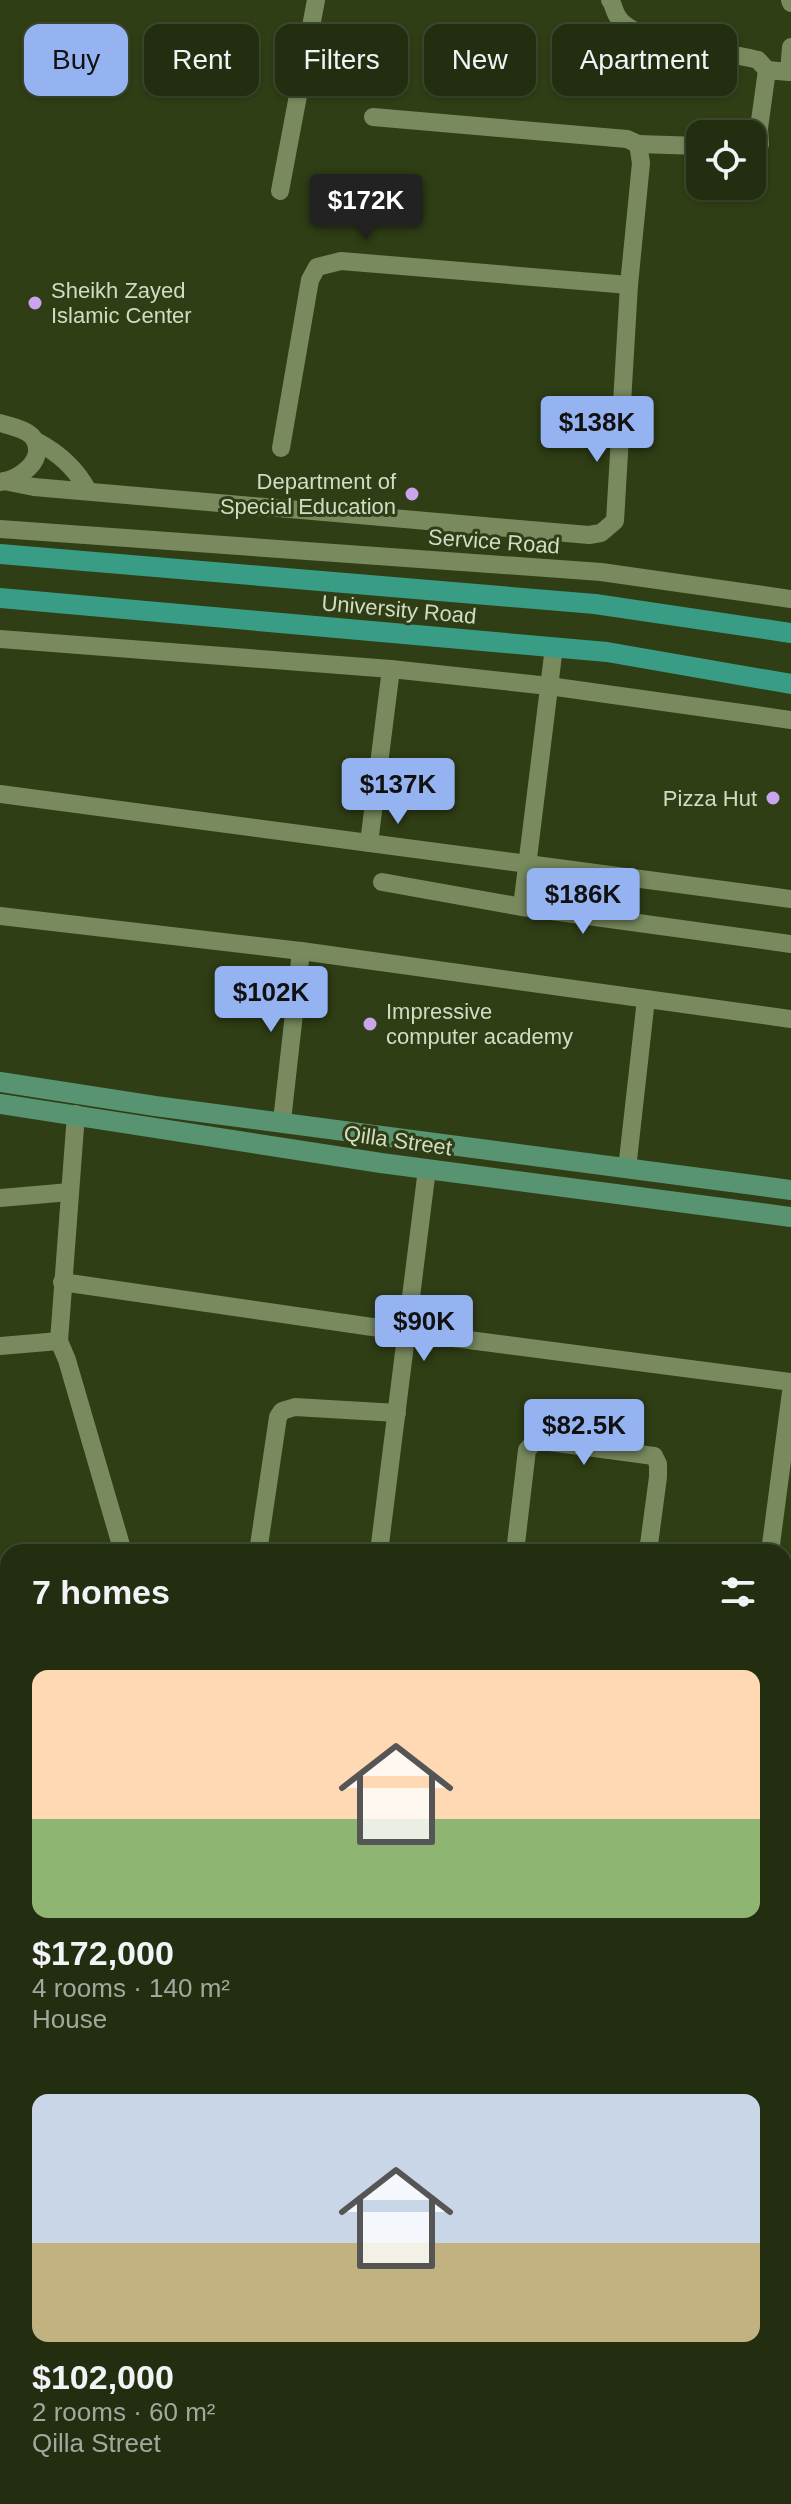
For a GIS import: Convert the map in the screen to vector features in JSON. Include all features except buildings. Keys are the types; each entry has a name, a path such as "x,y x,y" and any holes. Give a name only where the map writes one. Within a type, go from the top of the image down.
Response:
{"main road":[{"name":"University Road","path":"0,554 595,604 791,633"},
{"name":"University Road","path":"0,598 607,652 791,684"}],"street":[{"path":"280,191 316,0"},
{"path":"610,0 618,17 637,32 654,39 758,60 767,70 789,72 791,47"},
{"path":"760,120 767,70"},
{"path":"373,117 627,139 638,144 686,146"},
{"path":"2,482 573,534 601,533 615,521 629,285 641,163 638,144"},
{"path":"281,448 310,280 317,267 341,261 629,285"},
{"path":"0,423 22,431 61,456 72,466 88,491"},
{"path":"2,482 17,477 30,467 35,458 36,441"},
{"name":"Service Road","path":"0,529 601,572 791,599"},
{"path":"0,639 391,669 549,686 791,720"},
{"path":"522,907 554,647"},
{"path":"369,843 391,669"},
{"path":"0,794 791,899"},
{"path":"382,882 522,907 791,944"},
{"path":"0,916 301,951 791,1019"},
{"path":"282,1121 301,951"},
{"path":"627,1169 646,999"},
{"name":"Qilla Street","path":"0,1082 155,1106 791,1190"},
{"name":"Qilla Street","path":"0,1104 427,1169 791,1217"},
{"path":"76,1114 59,1341 121,1544"},
{"path":"380,1544 427,1169"},
{"path":"0,1198 70,1192"},
{"path":"62,1282 407,1332 791,1382"},
{"path":"0,1346 59,1341"},
{"path":"771,1544 791,1392"},
{"path":"259,1544 278,1417 282,1411 295,1407 397,1413"},
{"path":"516,1544 527,1450 534,1442 542,1441 654,1456 658,1464 658,1477 649,1544"}],"place":[{"name":"Sheikh Zayed Islamic Center","path":"35,303"},
{"name":"Department of Special Education","path":"412,494"},
{"name":"Pizza Hut","path":"773,798"},
{"name":"Impressive computer academy","path":"370,1024"}]}
